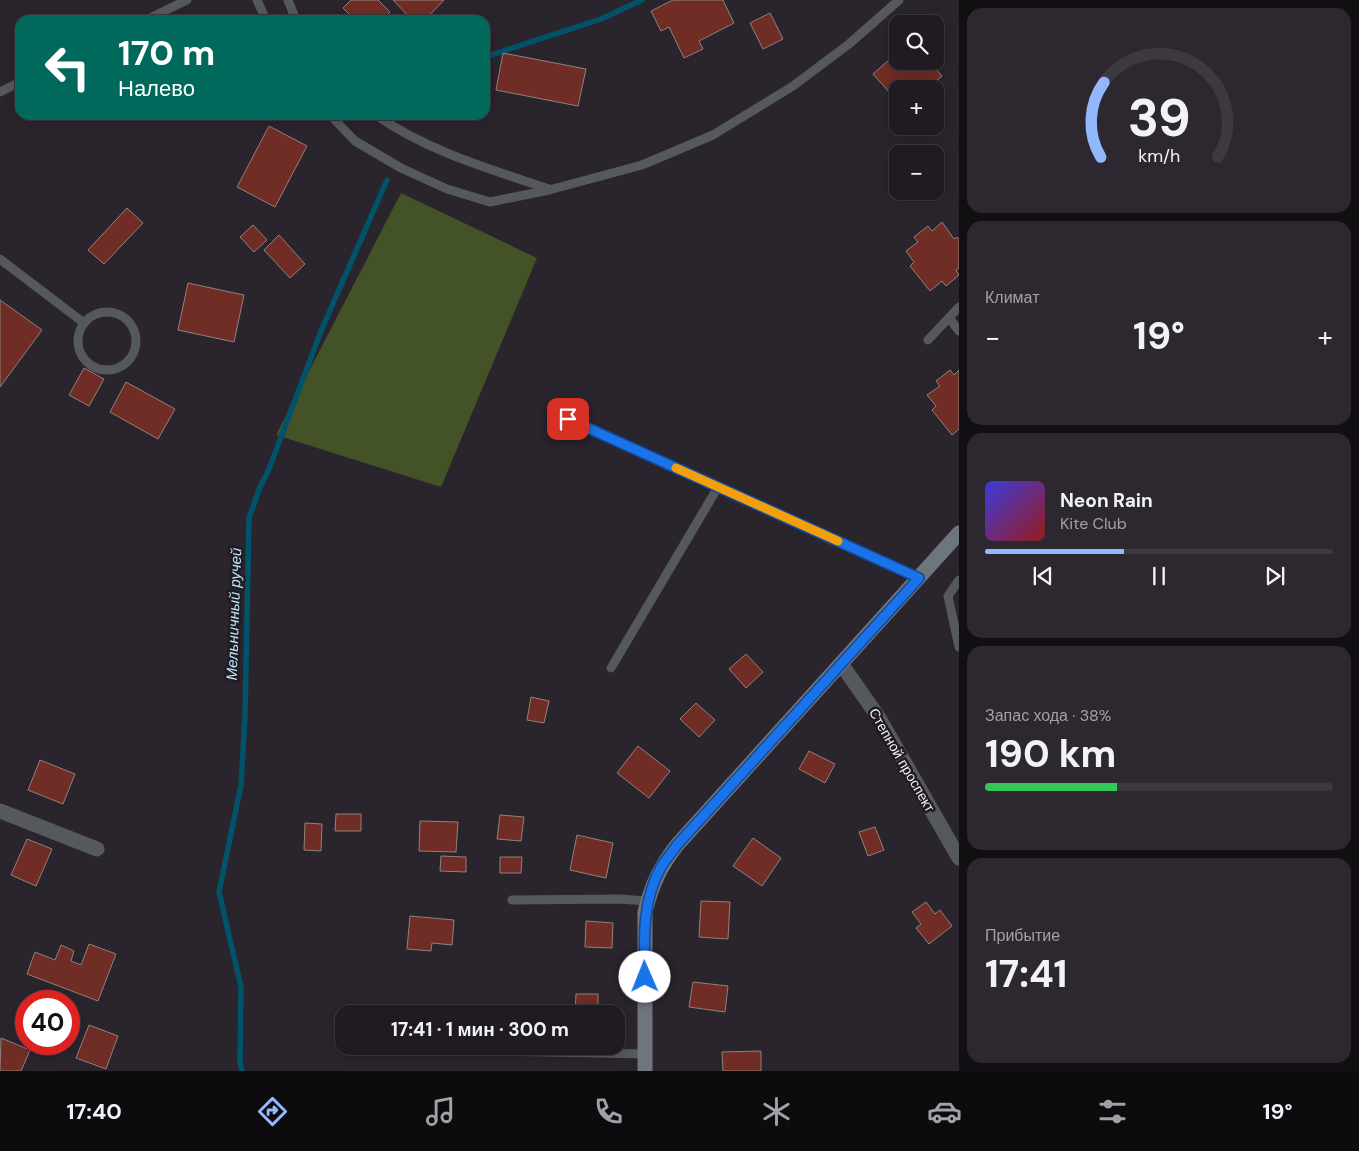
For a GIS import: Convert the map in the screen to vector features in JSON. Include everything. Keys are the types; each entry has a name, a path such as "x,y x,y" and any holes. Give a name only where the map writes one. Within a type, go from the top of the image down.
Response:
{"street":[{"path":"645,1071 645,912 651,888 662,866 677,845 842,665 959,533"},
{"name":"Степной проспект","path":"842,665 879,718 959,858"},
{"path":"0,811 97,849"}],"lane":[{"path":"156,15 187,0"},
{"path":"257,0 264,15"},
{"path":"288,0 294,15"},
{"path":"335,120 355,141 401,168 447,189 490,202 549,190 642,165 713,135 793,86 849,44 899,0"},
{"path":"0,92 15,84"},
{"path":"383,120 393,127 440,150 549,190"},
{"path":"0,259 84,323"},
{"path":"928,340 959,307"},
{"path":"102,312 112,312 122,316 131,323 135,332 134,354 118,368 107,370 97,368 81,354 78,344 79,333 84,323 92,316 102,312"},
{"path":"949,318 959,331"},
{"path":"552,412 919,578"},
{"path":"612,668 718,487"},
{"path":"959,580 948,596 959,647"},
{"path":"512,900 648,901"},
{"path":"625,1054 646,1054"}],"green space":[{"path":"401,193 537,258 441,487 276,435"}],"building":[{"path":"351,0 378,0 390,12 387,15 350,15 343,8"},
{"path":"393,0 444,0 430,15 407,15"},
{"path":"673,0 723,0 734,23 699,41 703,49 684,58 669,27 661,31 651,11"},
{"path":"770,13 783,39 763,49 750,23"},
{"path":"503,53 586,69 578,106 496,90"},
{"path":"889,60 889,70 937,70 942,76 937,80 889,80 889,92 873,74"},
{"path":"269,126 307,146 275,207 237,187"},
{"path":"127,208 143,223 104,264 88,250"},
{"path":"942,222 954,239 957,237 959,239 959,268 956,270 959,275 946,286 942,281 930,291 910,266 914,262 906,251 918,242 914,237 928,226 932,231"},
{"path":"253,225 267,240 254,252 240,237"},
{"path":"279,235 305,264 290,278 264,250"},
{"path":"188,283 244,295 234,342 178,330"},
{"path":"0,300 42,330 0,387"},
{"path":"84,368 104,379 89,406 69,395"},
{"path":"950,370 954,375 959,370 959,429 952,435 932,410 936,406 927,395 940,386 936,381"},
{"path":"126,382 175,409 158,439 110,412"},
{"path":"746,654 763,672 746,688 729,669"},
{"path":"531,697 549,701 544,723 527,720"},
{"path":"696,703 715,720 699,737 680,719"},
{"path":"638,746 670,771 649,798 617,773"},
{"path":"809,751 835,764 825,783 799,769"},
{"path":"40,760 75,774 63,804 28,790"},
{"path":"336,814 361,814 361,831 335,831"},
{"path":"500,815 524,817 521,841 497,839"},
{"path":"420,821 458,822 456,852 419,851"},
{"path":"305,823 322,824 321,851 304,850"},
{"path":"875,827 884,850 868,856 859,832"},
{"path":"577,835 613,843 606,878 570,870"},
{"path":"753,838 781,858 762,886 733,866"},
{"path":"27,839 52,849 36,886 11,875"},
{"path":"441,856 466,857 466,872 440,871"},
{"path":"500,857 522,857 521,873 500,873"},
{"path":"701,901 730,902 728,939 699,937"},
{"path":"926,902 935,914 940,910 952,926 929,944 916,928 921,924 912,912"},
{"path":"410,916 454,920 452,945 432,943 431,951 407,949"},
{"path":"586,921 613,923 612,948 585,947"},
{"path":"89,944 116,954 98,1001 80,994 80,990 69,990 27,974 35,952 55,960 61,945 74,951 71,961 81,965"},
{"path":"693,982 728,986 725,1012 689,1007"},
{"path":"576,994 598,994 598,1005 575,1005"},
{"path":"89,1025 118,1036 106,1069 76,1058 77,1055 80,1055 80,1048"},
{"path":"1,1038 15,1044 15,1055 28,1055 21,1071 0,1071"},
{"path":"761,1051 761,1071 723,1071 722,1052"}],"waterway":[{"name":"Мельничный ручей","path":"490,55 601,19 642,0"},
{"name":"Мельничный ручей","path":"242,1071 240,1062 241,987 219,892 241,785 245,716 249,518 321,331 387,180"}],"slow traffic":[{"path":"676,468 838,541"}],"route":[{"path":"568,419 919,578 677,845 662,866 651,888 645,912 645,977"}]}
